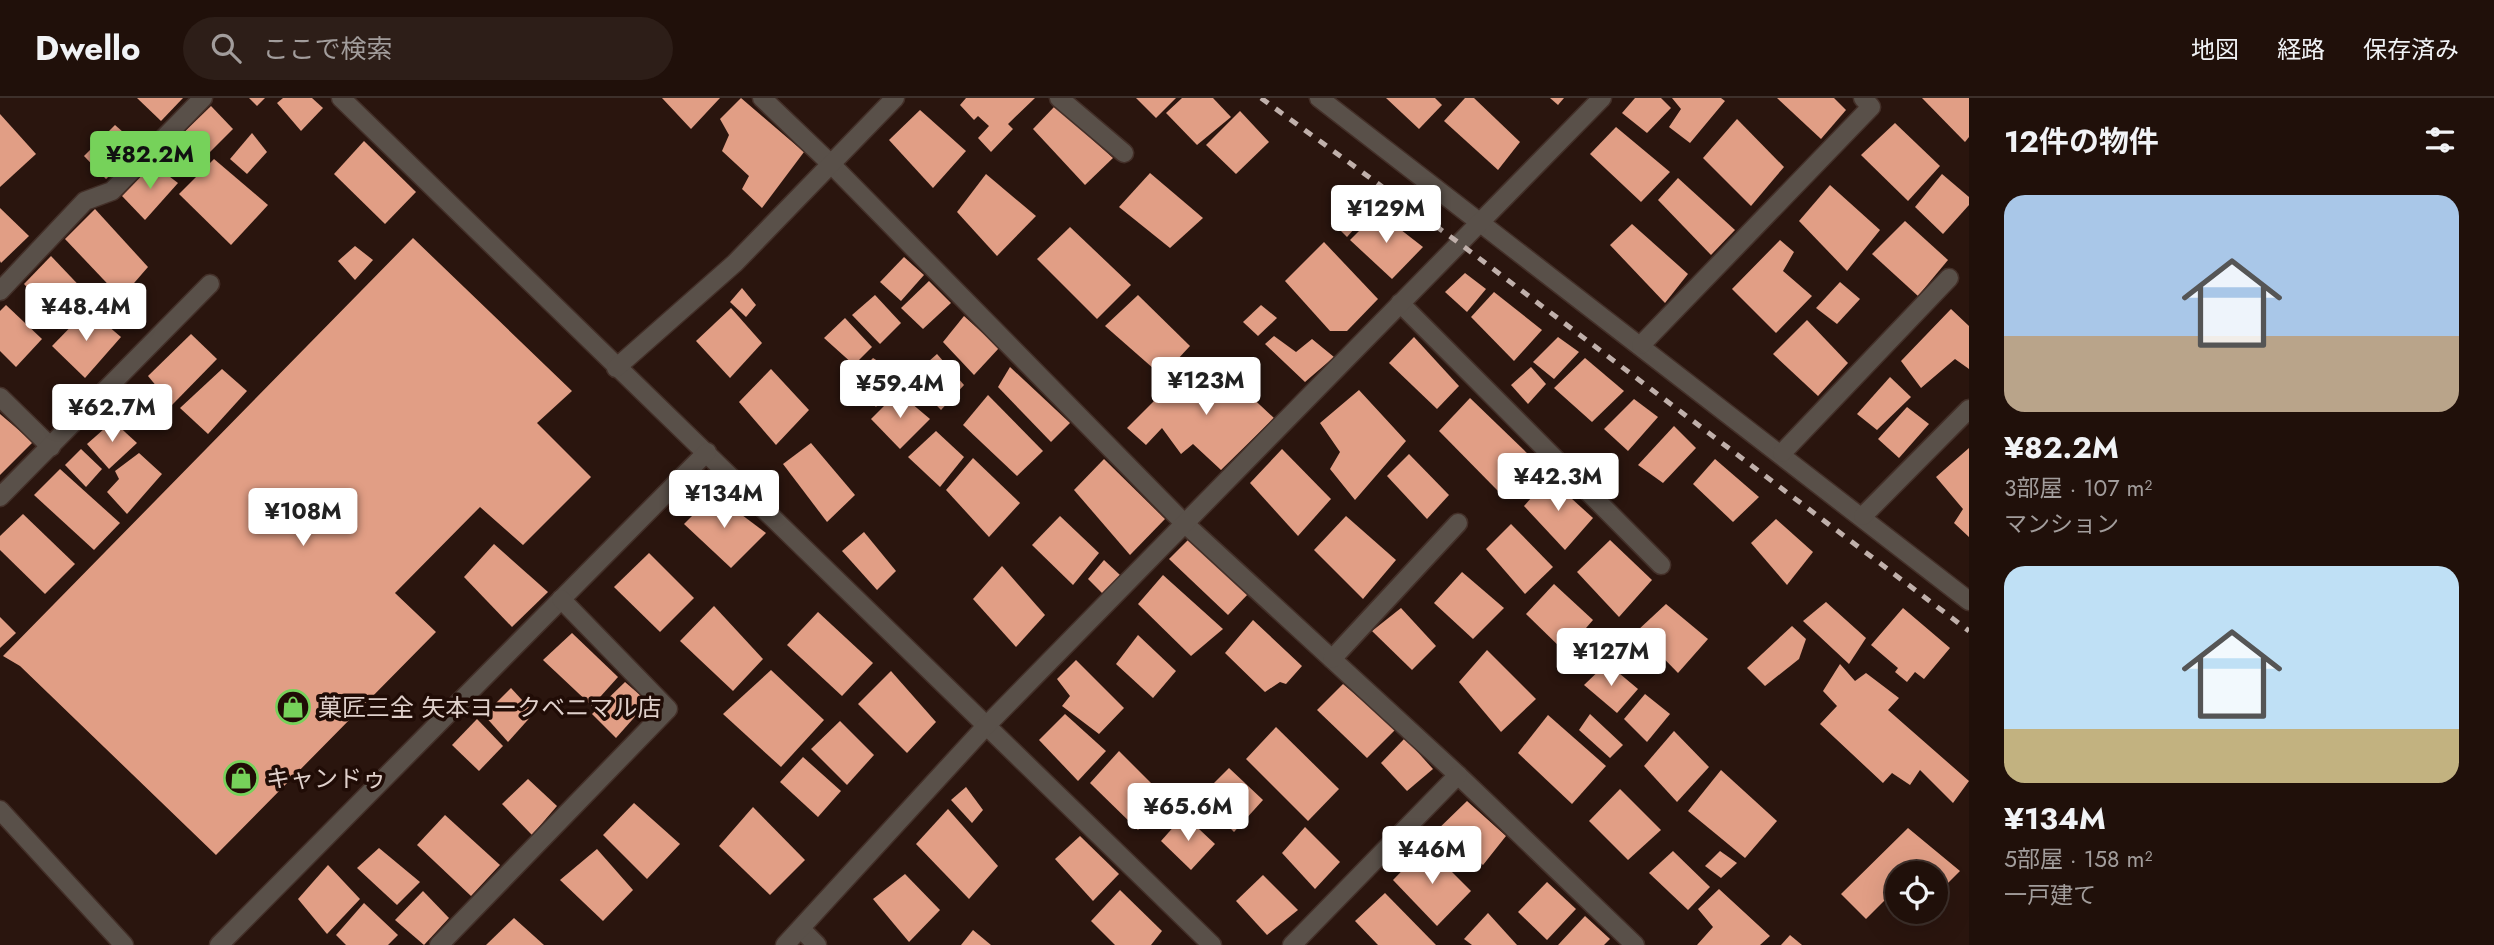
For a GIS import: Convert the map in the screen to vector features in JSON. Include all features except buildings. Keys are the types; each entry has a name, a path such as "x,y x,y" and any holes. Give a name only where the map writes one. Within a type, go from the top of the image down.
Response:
{"street":[{"path":"0,291 85,201 112,191 203,98"},
{"path":"341,98 1212,945"},
{"path":"762,98 831,164 1183,522 1458,775 1635,945"},
{"path":"616,368 735,263 895,98"},
{"path":"1059,98 1124,153"},
{"path":"1319,98 1782,453 1969,601"},
{"path":"785,945 986,726 1183,522 1602,98"},
{"path":"1641,345 1871,107 1863,98"},
{"path":"1782,453 1949,278"},
{"path":"0,497 210,284"},
{"path":"1400,303 1661,565"},
{"path":"0,397 51,447"},
{"path":"1863,516 1969,409"},
{"path":"219,945 707,452"},
{"path":"1332,659 1458,523"},
{"path":"439,945 667,709 561,599"},
{"path":"1292,945 1458,775"},
{"path":"0,810 124,945"},
{"path":"801,929 817,945"}],"railway":[{"path":"1261,98 1459,243 1969,631"}],"place":[{"name":"菓匠三全 矢本ヨークベニマル店","path":"293,707"},
{"name":"キャンドゥ","path":"241,778"}]}
